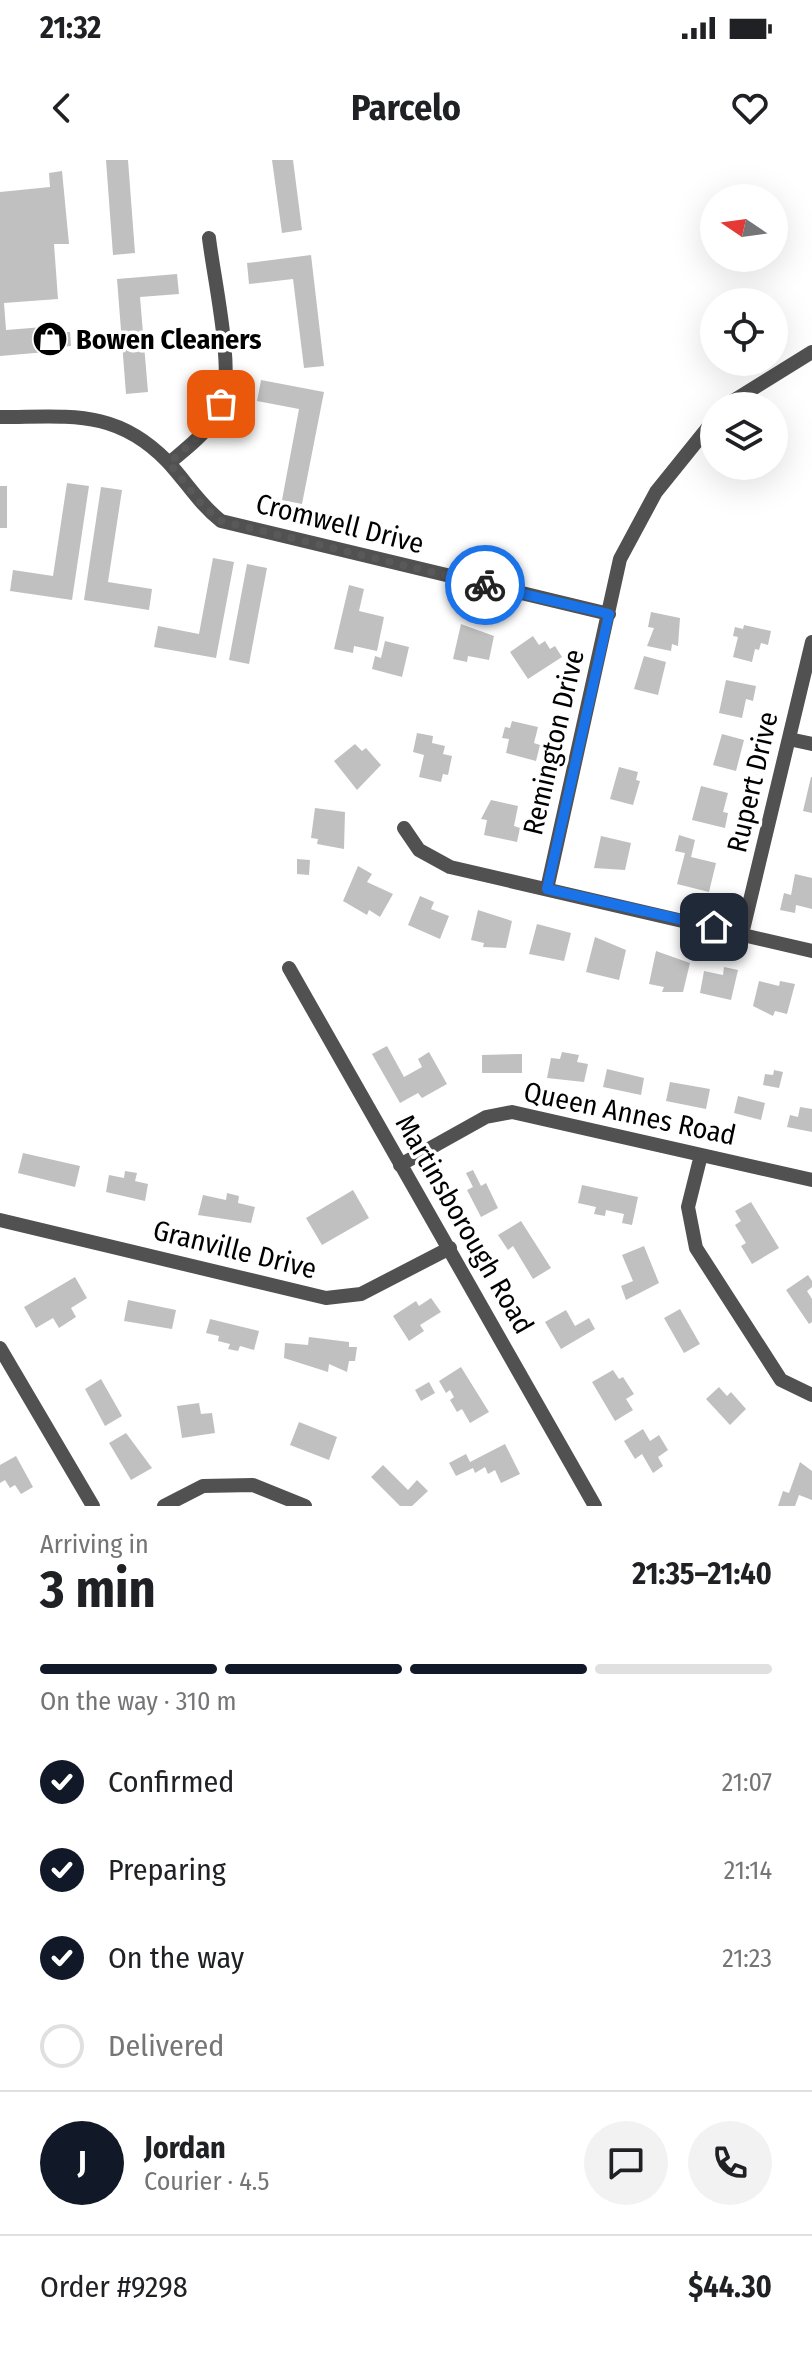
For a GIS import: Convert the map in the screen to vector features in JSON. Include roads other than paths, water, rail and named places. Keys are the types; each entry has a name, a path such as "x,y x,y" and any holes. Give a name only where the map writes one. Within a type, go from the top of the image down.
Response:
{"street":[{"path":"169,463 208,428 221,404 226,373 209,238"},
{"path":"748,392 812,352"},
{"name":"Cromwell Drive","path":"0,417 97,418 144,439 169,463 203,506 221,521 609,614"},
{"name":"Remington Drive","path":"547,889 620,559 656,492 700,437"},
{"name":"Rupert Drive","path":"742,934 812,642"},
{"path":"789,739 812,744"},
{"path":"404,828 419,850 450,867 812,951"},
{"name":"Martinsborough Road","path":"289,968 595,1506"},
{"name":"Queen Annes Road","path":"400,1165 486,1117 512,1112 812,1180"},
{"path":"701,1155 688,1207 696,1248 781,1380 812,1395"},
{"name":"Granville Drive","path":"1,1224 326,1298 361,1294 450,1248"},
{"path":"0,1348 93,1506"},
{"path":"164,1506 203,1486 253,1485 305,1506"}],"place":[{"name":"Bowen Cleaners","path":"50,339"}]}
